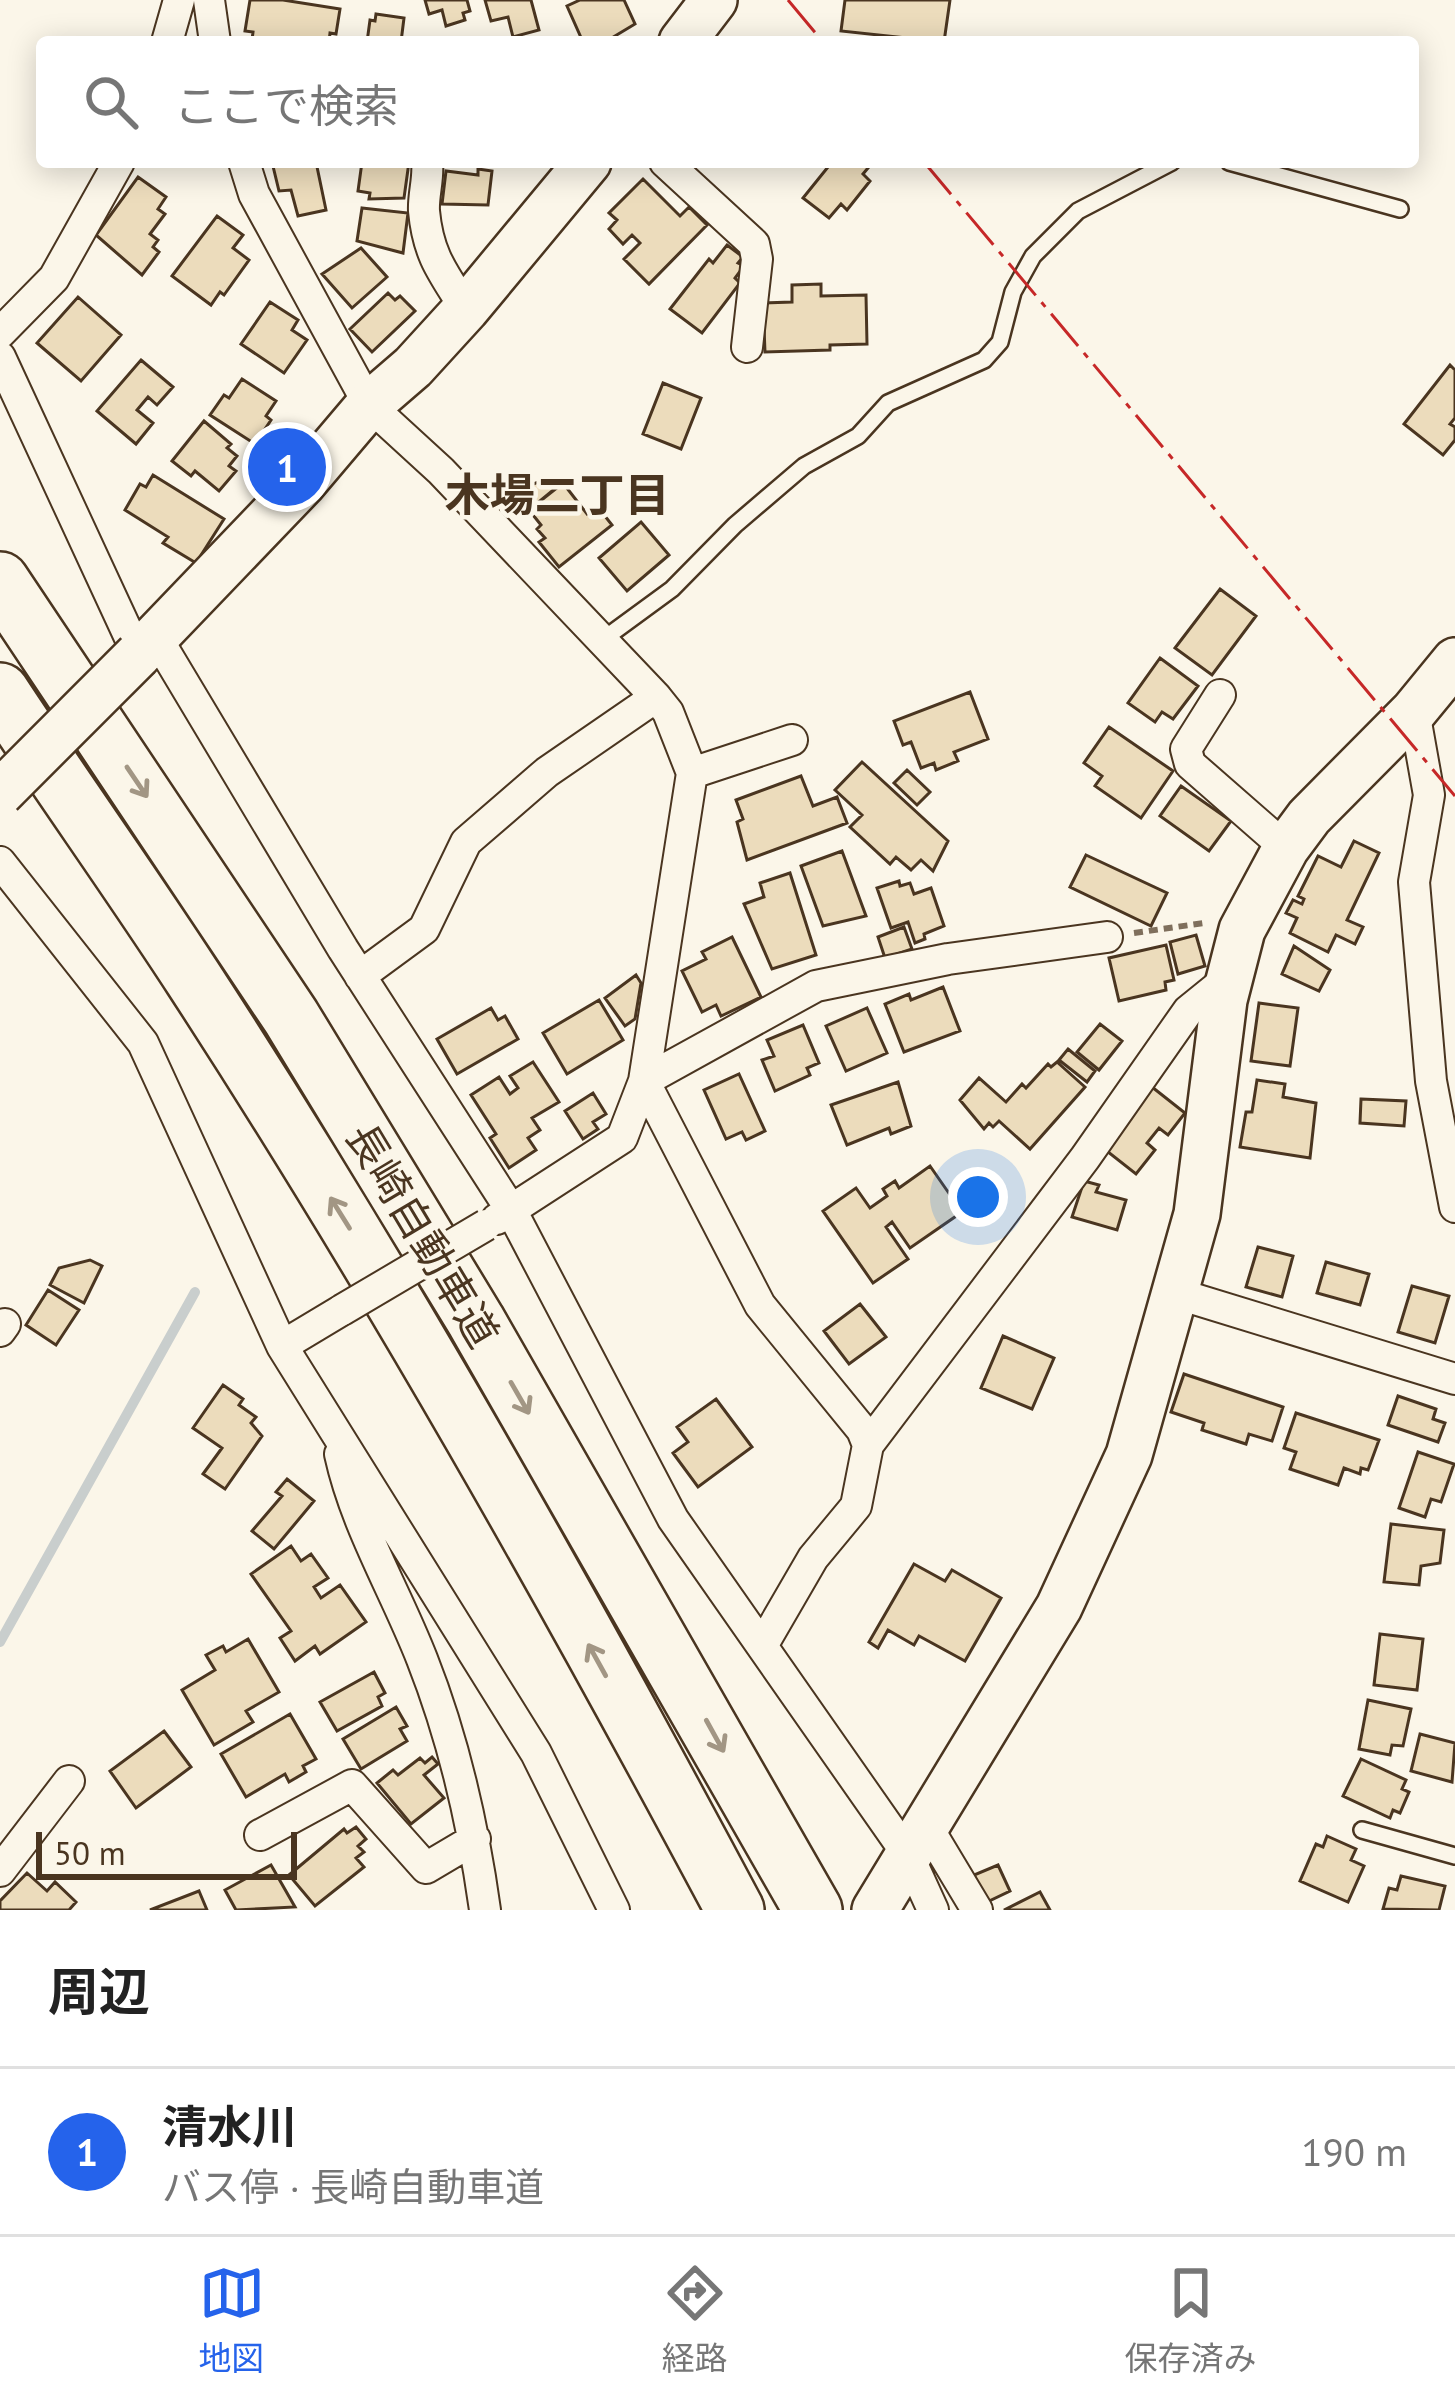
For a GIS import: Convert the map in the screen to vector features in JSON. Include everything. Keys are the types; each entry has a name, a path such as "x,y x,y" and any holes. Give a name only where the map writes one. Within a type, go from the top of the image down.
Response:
{"highway":[{"name":"長崎自動車道","path":"0,580 291,1017 487,1340 813,1910"},
{"name":"長崎自動車道","path":"0,692 193,977 356,1239 508,1499 735,1910"}],"street":[{"path":"169,36 179,0"},
{"path":"209,0 214,36"},
{"path":"687,36 714,0"},
{"path":"0,333 54,278 116,168"},
{"path":"246,168 254,194 369,405 441,471 656,697 668,712 692,772 644,1082 622,1138 281,1346"},
{"path":"427,168 428,248 466,309"},
{"path":"0,793 302,484 369,405 413,367 583,168"},
{"path":"672,168 754,244 757,259 747,347"},
{"path":"0,357 147,645 360,976 673,1519 762,1646 900,1867 932,1910"},
{"path":"900,1867 1059,1606 1129,1456 1197,1214 1230,977 1250,916 1286,848 1309,817 1455,661"},
{"path":"1220,695 1186,749 1190,764 1286,848"},
{"path":"360,976 424,929 466,842 548,772 656,697"},
{"path":"1414,710 1442,794 1414,882 1431,1081 1455,1207"},
{"path":"692,772 792,740"},
{"path":"0,862 143,1043 281,1346 536,1753 614,1910"},
{"path":"644,1082 816,986 949,959 1107,938"},
{"path":"762,1646 813,1558 856,1506 868,1445 1085,1158 1189,1011 1230,977"},
{"path":"644,1082 760,1305 862,1430 868,1445"},
{"path":"1175,1293 1455,1379"},
{"path":"335,1431 350,1499 422,1659 453,1748 476,1840 485,1910"},
{"path":"0,1871 69,1781"},
{"path":"260,1835 352,1785 426,1868 476,1840"},
{"path":"900,1867 977,1910"}],"lane":[{"path":"601,641 672,589 735,525 804,466 858,436 888,403 984,360 1000,342 1013,292 1034,256 1078,211 1160,168"},
{"path":"1251,168 1400,209"},
{"path":"1362,1830 1455,1856"}],"path":[{"path":"1107,938 1250,916"}],"building":[{"path":"250,0 340,9 336,34 330,36 252,36 253,32 245,31"},
{"path":"425,0 467,0 470,11 463,13 465,20 446,26 442,10 429,14"},
{"path":"485,0 531,0 539,30 513,36 508,17 491,21"},
{"path":"580,0 624,0 635,24 615,36 580,36 567,6"},
{"path":"845,0 950,0 945,36 841,31"},
{"path":"376,14 404,18 402,36 368,36 370,20 375,21"},
{"path":"273,168 317,168 326,210 298,216 291,190 279,191"},
{"path":"361,168 408,168 404,198 369,199 370,193 358,191"},
{"path":"827,168 868,168 863,174 870,181 847,210 841,204 829,218 803,198"},
{"path":"478,169 492,171 488,205 442,204 446,171 478,175"},
{"path":"138,177 166,197 158,209 165,214 150,234 158,240 153,247 159,252 142,275 96,235"},
{"path":"643,179 680,216 689,207 707,225 649,284 624,259 640,243 632,235 623,244 609,229 617,220 609,213"},
{"path":"362,208 408,213 403,253 357,241"},
{"path":"217,216 243,235 233,248 249,260 211,305 172,276"},
{"path":"727,245 743,257 738,263 744,266 735,278 740,283 702,333 670,309 709,259 713,263"},
{"path":"361,248 387,277 352,308 322,274"},
{"path":"821,284 821,296 866,295 867,344 765,352 763,303 792,302 792,285"},
{"path":"388,293 395,300 400,296 415,311 372,352 350,329"},
{"path":"78,297 121,335 81,381 37,343"},
{"path":"270,302 298,320 292,330 307,340 284,373 241,344"},
{"path":"141,360 173,387 157,405 148,397 137,410 153,423 136,444 97,411"},
{"path":"1450,365 1455,370 1455,418 1450,424 1455,427 1455,440 1443,455 1404,424"},
{"path":"242,379 276,401 266,416 271,420 255,444 210,415"},
{"path":"663,383 701,398 681,449 643,434"},
{"path":"204,421 231,444 227,448 237,456 229,466 236,471 219,491 195,471 191,476 172,461"},
{"path":"153,475 224,519 196,563 163,543 168,537 125,510 140,484 146,487"},
{"path":"550,478 557,487 529,510 513,491"},
{"path":"563,483 587,514 597,506 612,525 559,567 539,542 545,538 537,529 541,525 529,510"},
{"path":"641,522 669,555 627,591 599,558"},
{"path":"1220,589 1256,616 1212,675 1175,648"},
{"path":"1160,658 1198,686 1173,719 1162,712 1155,722 1128,703"},
{"path":"970,692 988,739 954,752 958,761 936,770 934,763 921,768 911,742 903,745 894,721"},
{"path":"1109,727 1173,771 1141,818 1095,786 1102,776 1084,763"},
{"path":"862,762 948,841 933,871 921,860 911,870 896,857 890,864 850,827 862,815 835,790"},
{"path":"907,770 930,792 917,805 894,783"},
{"path":"801,776 813,806 837,797 847,823 747,860 736,800"},
{"path":"1181,786 1231,821 1209,851 1160,816"},
{"path":"1354,841 1379,853 1347,920 1363,927 1355,944 1336,935 1328,952 1290,933 1297,918 1286,913 1293,900 1302,904 1304,899 1298,896 1318,856 1341,867"},
{"path":"842,851 866,916 823,926 801,866"},
{"path":"1086,855 1167,893 1151,926 1070,887"},
{"path":"790,873 816,955 772,969 744,904 764,897 760,883"},
{"path":"899,881 900,886 910,883 914,894 931,888 944,926 915,943 908,922 891,928 877,888"},
{"path":"904,927 912,949 885,958 878,937"},
{"path":"1196,935 1205,966 1178,974 1170,942"},
{"path":"732,937 761,997 721,1016 716,1005 702,1012 682,971 706,959 702,952"},
{"path":"1166,945 1174,980 1165,982 1166,990 1119,1001 1109,958"},
{"path":"1294,946 1330,970 1319,991 1282,974"},
{"path":"636,975 641,983 635,1019 625,1026 605,998"},
{"path":"943,987 960,1031 904,1052 885,1004"},
{"path":"599,1000 623,1040 567,1074 543,1033"},
{"path":"1259,1003 1298,1008 1290,1066 1251,1061"},
{"path":"491,1008 498,1020 505,1016 518,1039 457,1074 437,1039"},
{"path":"867,1008 887,1053 846,1071 826,1026"},
{"path":"1100,1024 1122,1041 1099,1070 1077,1052"},
{"path":"803,1025 819,1063 807,1068 810,1075 775,1091 762,1060 774,1056 767,1040"},
{"path":"1068,1049 1095,1071 1087,1082 1059,1060"},
{"path":"533,1062 559,1102 532,1118 540,1130 528,1138 536,1150 509,1168 490,1138 496,1134 471,1095 499,1077 510,1094 518,1088 510,1076"},
{"path":"1057,1062 1085,1087 1030,1149 999,1121 984,1129 960,1100 979,1078 1006,1102 1022,1084 1026,1088 1048,1064"},
{"path":"739,1074 765,1131 746,1140 742,1132 726,1139 704,1090"},
{"path":"1257,1080 1285,1084 1283,1097 1316,1103 1310,1158 1240,1147"},
{"path":"898,1082 911,1126 891,1134 889,1128 847,1145 831,1105"},
{"path":"1152,1087 1185,1113 1168,1135 1159,1128 1147,1143 1155,1150 1136,1174 1103,1148"},
{"path":"593,1093 606,1114 593,1122 598,1129 583,1139 565,1111"},
{"path":"1361,1099 1406,1101 1404,1126 1360,1123"},
{"path":"930,1166 962,1212 910,1248 892,1222 886,1227 908,1259 873,1283 823,1211 856,1188 870,1208 887,1196 883,1189 895,1181 899,1188"},
{"path":"1084,1181 1099,1185 1096,1192 1126,1200 1117,1230 1072,1217"},
{"path":"1258,1247 1293,1256 1282,1297 1246,1287"},
{"path":"90,1260 102,1266 84,1303 50,1285 59,1268"},
{"path":"1326,1262 1369,1274 1360,1305 1317,1293"},
{"path":"1412,1286 1449,1296 1435,1343 1398,1332"},
{"path":"48,1290 79,1310 56,1345 26,1325"},
{"path":"860,1304 886,1337 849,1364 824,1331"},
{"path":"1003,1336 1054,1358 1032,1409 981,1388"},
{"path":"1184,1374 1283,1407 1272,1441 1249,1434 1246,1444 1202,1430 1204,1423 1171,1412"},
{"path":"223,1385 243,1399 239,1405 256,1417 251,1423 262,1436 225,1489 203,1474 222,1448 193,1428"},
{"path":"1398,1396 1436,1409 1433,1419 1445,1423 1438,1442 1388,1425"},
{"path":"716,1399 752,1447 698,1487 673,1453 688,1442 677,1427"},
{"path":"1296,1413 1379,1440 1368,1470 1361,1468 1360,1474 1344,1468 1338,1485 1290,1469 1296,1452 1284,1448"},
{"path":"1418,1452 1454,1464 1441,1502 1431,1499 1425,1517 1399,1508"},
{"path":"287,1479 314,1501 274,1549 252,1531 282,1496 276,1492"},
{"path":"1391,1524 1444,1530 1440,1563 1421,1566 1419,1585 1384,1582"},
{"path":"291,1546 301,1561 311,1554 328,1578 314,1587 321,1598 340,1585 366,1622 320,1654 315,1646 295,1661 280,1638 291,1631 251,1574"},
{"path":"914,1564 945,1581 952,1570 1001,1598 965,1661 919,1636 914,1645 888,1630 878,1648 869,1642"},
{"path":"1380,1634 1423,1639 1417,1690 1374,1685"},
{"path":"248,1639 279,1692 246,1711 253,1722 214,1745 182,1690 215,1670 206,1655 223,1646 226,1652"},
{"path":"374,1672 385,1693 378,1697 382,1706 337,1731 320,1702"},
{"path":"1368,1700 1411,1709 1403,1746 1392,1745 1390,1755 1359,1749"},
{"path":"396,1707 407,1726 400,1729 407,1741 361,1769 343,1739"},
{"path":"290,1714 316,1759 289,1782 285,1774 246,1797 221,1754"},
{"path":"164,1731 191,1767 136,1808 110,1771"},
{"path":"1420,1734 1455,1743 1452,1782 1411,1771"},
{"path":"432,1757 438,1764 424,1775 444,1798 411,1824 377,1783 393,1770 398,1775 420,1758 425,1763"},
{"path":"1361,1759 1406,1780 1402,1789 1409,1792 1400,1813 1393,1810 1390,1818 1343,1796"},
{"path":"356,1827 366,1839 358,1846 364,1852 356,1858 364,1867 315,1906 289,1875 344,1829 347,1833"},
{"path":"1327,1836 1356,1849 1351,1860 1364,1866 1348,1902 1300,1881 1316,1844 1323,1847"},
{"path":"271,1865 295,1907 236,1910 225,1890"},
{"path":"998,1865 1010,1891 987,1902 974,1875"},
{"path":"27,1873 47,1891 55,1882 76,1902 69,1910 0,1910 0,1901"},
{"path":"1401,1876 1445,1886 1439,1910 1383,1909 1389,1888 1397,1890"},
{"path":"199,1891 207,1910 150,1910"},
{"path":"1040,1892 1050,1910 1004,1910"}],"waterway":[{"path":"0,1642 195,1292"}],"power":[{"path":"788,0 818,36"},
{"path":"929,168 1455,796"}],"place":[{"name":"清水川","path":"287,467"}],"district":[{"name":"木場二丁目","path":"557,494"}]}
